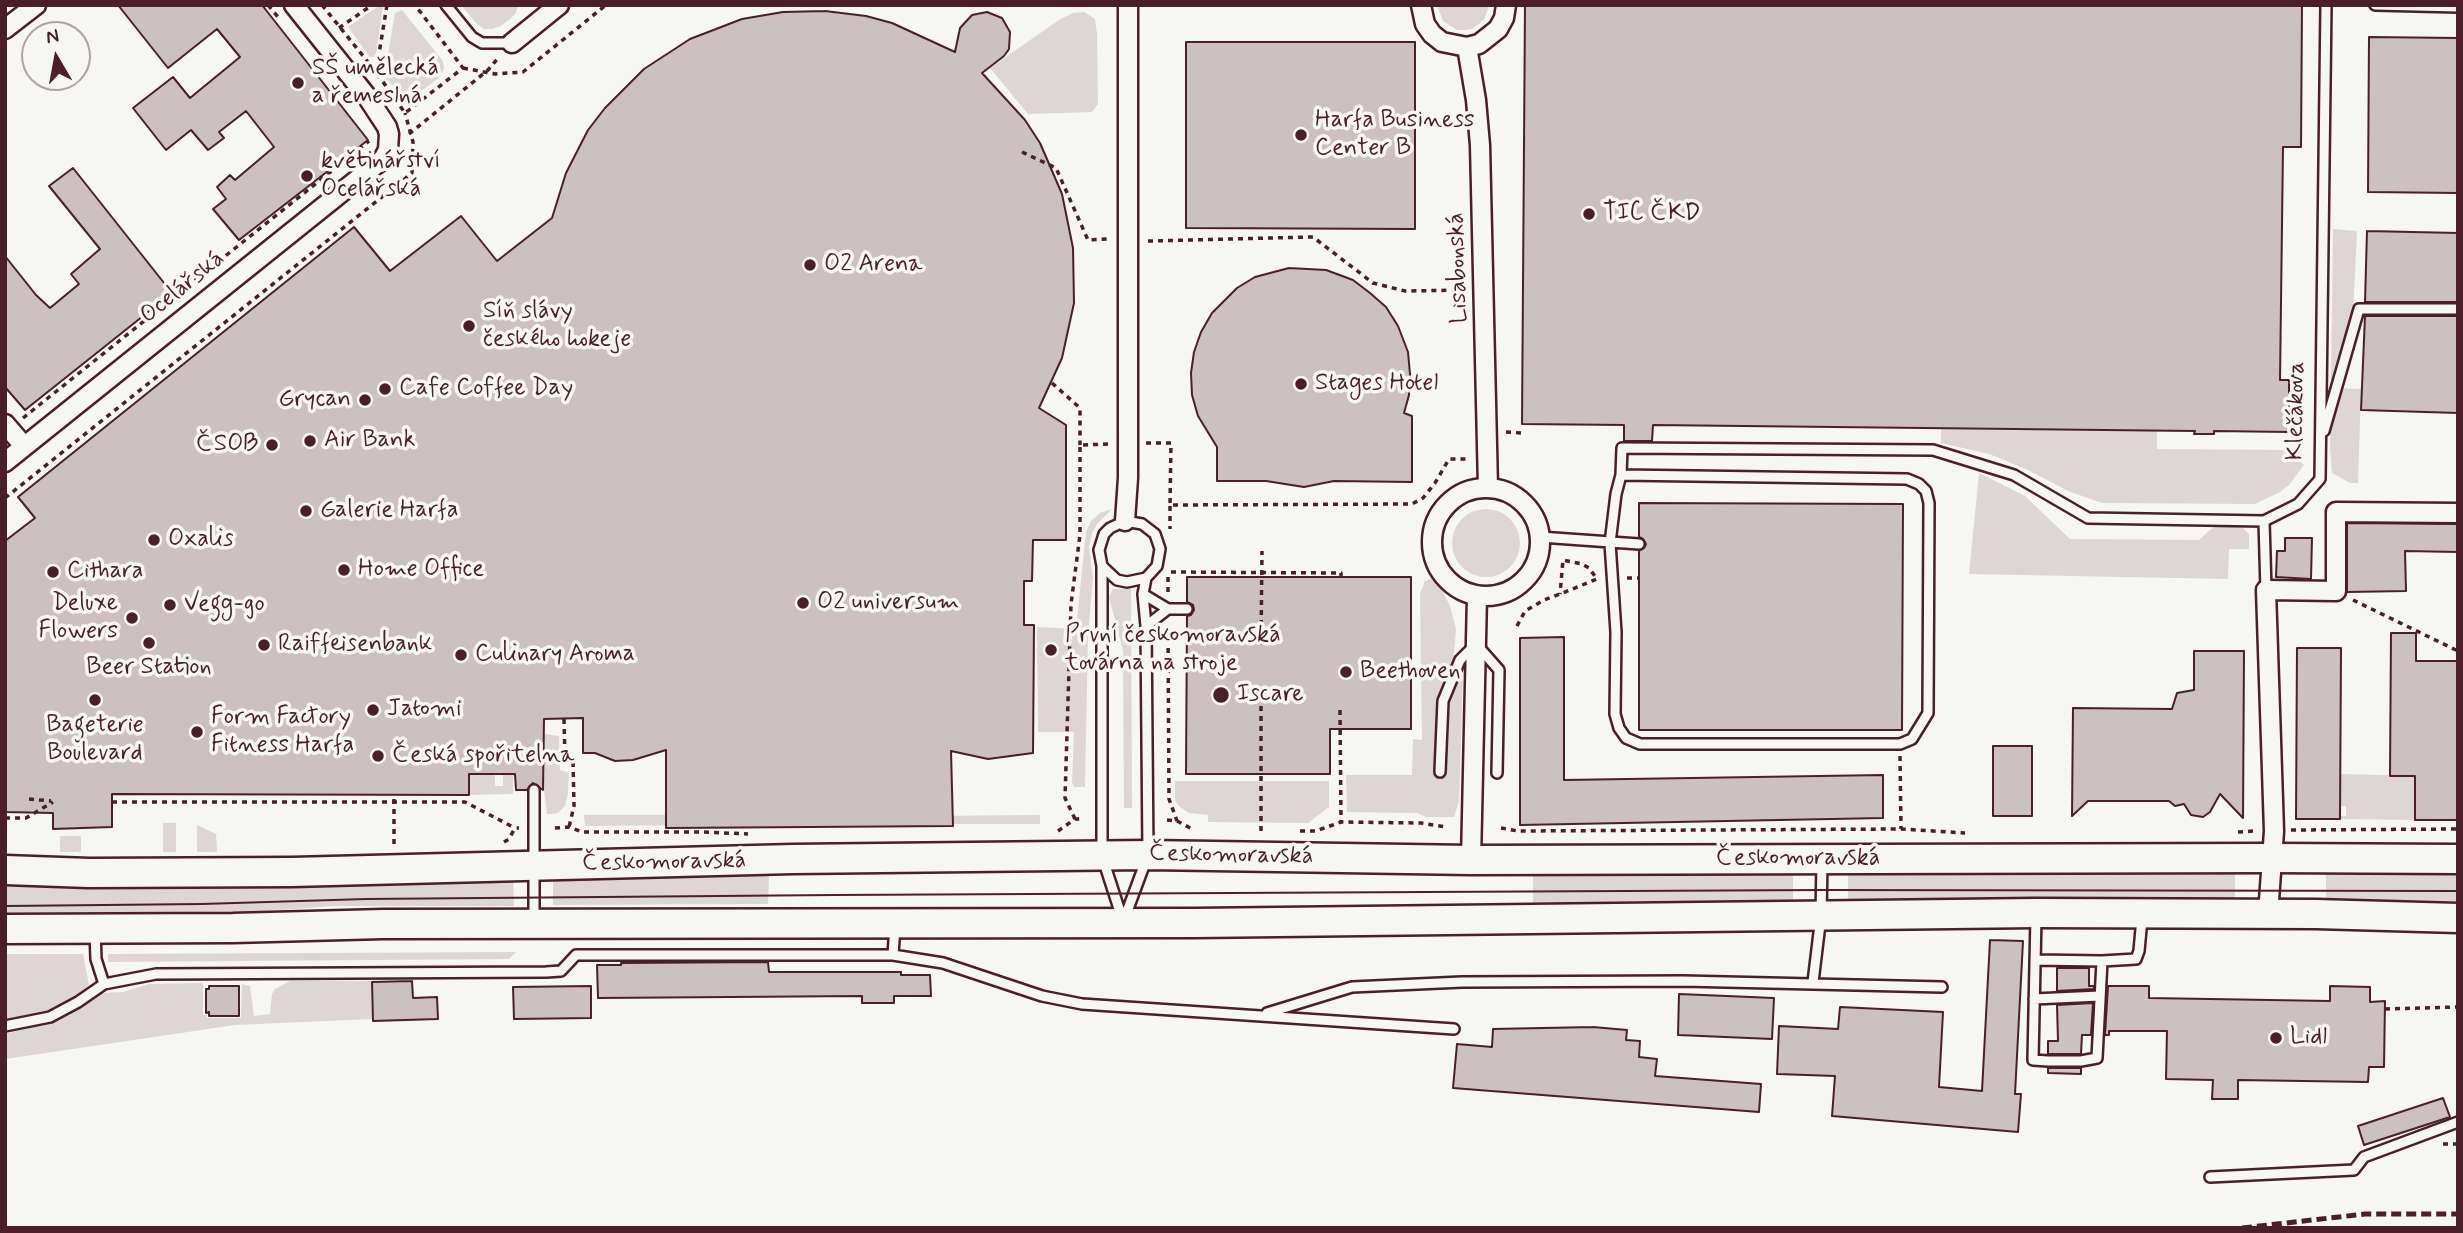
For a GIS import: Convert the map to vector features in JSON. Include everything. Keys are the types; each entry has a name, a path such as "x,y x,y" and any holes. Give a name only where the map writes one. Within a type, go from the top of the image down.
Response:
{"main road":[{"name":"Českomoravská","path":"5,870 89,873 292,872 793,859 1148,855 1471,860 1822,859 2273,844 2458,859"},
{"path":"5,929 383,924 1123,923 2036,913 2458,918"}],"street":[{"path":"5,29 36,5"},
{"path":"294,5 322,40"},
{"path":"512,43 559,5"},
{"path":"1125,521 1129,478 1128,5"},
{"path":"1421,5 1425,24 1433,34 1442,42 1467,47 1479,44 1498,29 1504,18 1506,5"},
{"name":"Ocelářská","path":"5,461 383,159 388,150 389,134 382,119 322,40"},
{"name":"Lisabonská","path":"1467,47 1480,145 1488,488"},
{"path":"7,426 24,446"},
{"path":"1488,488 1503,491 1523,503 1536,522 1539,537 1536,561 1523,582 1494,596 1477,596 1462,591 1449,582 1439,570 1433,556 1435,524 1443,509 1456,497 1471,491 1488,488"},
{"path":"2268,914 2273,844 2266,590 2336,591 2336,512 2458,513"},
{"path":"1471,860 1477,596"}],"lane":[{"path":"446,5 472,37 482,43 512,43"},
{"name":"Klečákova","path":"2264,521 2298,503 2320,479 2326,5"},
{"path":"2375,5 2458,7"},
{"path":"2321,444 2359,309 2458,309"},
{"path":"1621,475 1907,479 1919,484 1926,491 1929,503 1928,713 1912,739 1900,744 1640,744 1626,738 1619,728 1615,714 1616,632 1610,543 1621,475 1622,448 1933,450 2014,475 2088,518 2264,521 2266,590"},
{"path":"1134,521 1149,528 1159,541 1160,550 1157,566 1146,578 1143,594 1146,626 1148,855 1123,923 1102,856 1102,566 1099,550 1104,534 1117,524 1134,521"},
{"path":"1539,537 1639,544"},
{"path":"1102,566 1117,580 1127,582 1146,578"},
{"path":"1143,594 1168,609 1187,609"},
{"path":"1146,626 1168,609"},
{"path":"1440,772 1444,701 1460,660 1476,644 1499,670 1497,772"},
{"path":"534,790 534,925"},
{"path":"1813,982 1821,916 1822,859"},
{"path":"2036,913 2033,1060 2081,1061 2097,1058 2102,961"},
{"path":"2035,960 2136,959 2139,951 2141,913"},
{"path":"893,955 895,923"},
{"path":"95,929 96,962 104,984"},
{"path":"5,1026 50,1017 104,984 156,974 561,971 576,955 893,955 943,963 1042,996 1082,1003 1454,1029"},
{"path":"1262,1015 1352,987 1462,982 1813,982 1942,987"},
{"path":"2034,999 2100,996"},
{"path":"2210,1177 2354,1170 2364,1157 2458,1122"}],"path":[{"path":"268,5 284,26"},
{"path":"322,5 405,113 463,68"},
{"path":"322,40 372,5"},
{"path":"376,72 387,5"},
{"path":"415,5 463,68 512,74 523,72 606,5"},
{"path":"411,132 486,72"},
{"path":"7,426 373,138"},
{"path":"1022,152 1056,168 1088,240 1313,237 1373,283 1405,291 1485,289"},
{"path":"5,498 350,222"},
{"path":"1052,383 1080,408 1080,535 1071,604 1065,798 1075,819"},
{"path":"1080,445 1171,443 1170,539"},
{"path":"1170,505 1412,504 1423,498 1449,459 1486,458"},
{"path":"1261,645 1262,551"},
{"path":"1517,626 1525,611 1597,579 1576,562 1563,560 1560,594"},
{"path":"1170,561 1169,799 1177,821"},
{"path":"1169,572 1341,573 1341,577"},
{"path":"2336,591 2458,651"},
{"path":"1261,699 1261,831"},
{"path":"1340,710 1341,822"},
{"path":"564,719 565,760 573,761 574,806 569,827"},
{"path":"1900,744 1901,829"},
{"path":"394,795 394,844"},
{"path":"5,818 26,818 53,802 29,799"},
{"path":"112,802 465,802 514,828"},
{"path":"1167,820 1177,821 1195,831"},
{"path":"1288,831 1316,831 1341,822 1421,823 1446,827"},
{"path":"1501,828 1518,831 1901,829 1970,833"},
{"path":"2238,832 2273,844 2458,828"},
{"path":"2385,1009 2458,1007"}],"shaded area":[{"path":"380,5 383,7 376,53 374,57 370,57 348,27"},
{"path":"461,5 518,5 516,13 501,26 484,29"},
{"path":"1437,5 1489,6 1484,20 1472,29 1457,30 1443,21"},
{"path":"402,10 443,61 444,69 439,78 416,95 403,95 397,91 386,78 385,72 395,13"},
{"path":"1084,12 1095,19 1098,104 1092,112 1028,114 990,68 1059,20 1073,13"},
{"path":"2333,229 2357,231 2353,314 2335,388 2361,389 2358,483 2350,483 2332,473"},
{"path":"1941,429 2157,431 2157,449 2289,450 2304,465 2289,485 2255,504 2102,503 2068,491 1989,454 1941,443"},
{"path":"1979,473 2025,496 2070,539 2199,540 2211,529 2226,522 2239,524 2249,534 2249,549 2229,549 2228,579 1969,574"},
{"path":"1112,509 1098,523 1092,533 1089,547 1093,577 1088,636 1085,787 1074,787 1074,732 1038,732 1037,627 1076,629 1086,532 1091,521 1100,513"},
{"path":"1486,509 1499,512 1510,519 1517,530 1520,543 1517,556 1510,567 1499,574 1486,577 1473,574 1462,567 1455,556 1452,543 1455,530 1462,519 1473,512"},
{"path":"1431,579 1440,586 1450,606 1456,629 1454,654 1463,676 1459,801 1454,817 1426,817 1417,813 1347,812 1346,775 1412,775 1413,739 1422,740 1420,594 1425,581"},
{"path":"1113,589 1131,589 1132,808 1124,808 1123,651 1109,597"},
{"path":"516,719 513,794 469,795 469,774 495,774 495,786 503,786 503,761"},
{"path":"544,734 559,736 560,770 569,773 565,806 558,813 551,814 547,814 544,790"},
{"path":"2340,774 2415,776 2415,820 2340,819 2340,816 2346,816 2346,806 2340,806"},
{"path":"1175,781 1329,781 1329,807 1308,823 1208,822 1208,815 1189,813 1175,801"},
{"path":"584,815 700,815 700,825 585,826"},
{"path":"1040,815 1040,824 926,824 927,816"},
{"path":"163,823 176,823 176,852 163,852"},
{"path":"197,825 216,834 217,852 197,852"},
{"path":"60,836 81,836 81,852 60,852"},
{"path":"2235,872 2235,901 1848,903 1848,875"},
{"path":"2326,872 2458,872 2458,901 2326,901"},
{"path":"769,874 768,904 553,905 553,878"},
{"path":"1793,875 1793,904 1533,905 1533,876"},
{"path":"513,879 514,906 333,906 217,915 5,916 5,887 268,885"},
{"path":"516,952 509,959 108,962 108,954"},
{"path":"5,954 83,954 89,985 77,995 44,1012 5,1019"},
{"path":"290,981 371,981 372,1019 235,1025 5,1059 5,1034 52,1022 103,993 123,992 149,984 203,983 203,1015 207,1018 241,1018 242,984 250,986 254,1016 270,1014 275,989"}],"building":[{"path":"118,5 262,5 368,140 239,240 213,209 226,199 217,187 230,175 235,180 274,147 246,111 219,132 224,138 208,150 191,130 166,150 133,108 173,77 190,98 240,57 217,29 168,68"},
{"path":"1525,5 2302,5 2301,147 2283,147 2280,380 2289,380 2289,432 2214,431 2214,434 2194,434 2195,431 1653,425 1652,441 1624,441 1624,425 1522,424"},
{"path":"825,11 866,16 892,23 955,52 960,28 972,15 987,12 1002,18 1010,32 1009,49 982,73 1025,120 1040,143 1062,194 1073,248 1074,303 1062,358 1039,408 1066,425 1066,540 1033,540 1032,581 1024,581 1024,625 1034,625 1033,753 988,759 951,751 953,826 666,828 666,750 633,760 615,761 595,753 583,753 583,718 544,719 543,790 533,783 527,790 516,790 515,774 469,774 469,795 112,794 112,827 53,829 53,813 5,812 5,541 35,518 18,497 354,227 390,271 461,216 497,261 552,218 566,173 588,130 605,108 644,69 690,39 742,19 783,12"},
{"path":"2369,37 2458,38 2458,193 2368,192"},
{"name":"Harfa Business Center B","path":"1186,42 1415,42 1415,229 1186,228"},
{"path":"73,168 172,293 25,410 5,387 5,256 50,308 79,284 71,274 100,249 49,186"},
{"path":"2367,231 2458,233 2458,302 2365,302"},
{"name":"Stages Hotel","path":"1289,268 1326,270 1353,280 1386,307 1398,326 1408,352 1410,374 1409,395 1404,413 1412,416 1412,482 1334,481 1304,487 1266,481 1217,481 1217,447 1198,416 1192,395 1194,352 1212,313 1237,288 1255,277"},
{"path":"2365,316 2458,316 2458,413 2361,410"},
{"path":"1639,503 1903,504 1902,730 1639,730 1639,551 1646,544 1639,537"},
{"path":"2347,523 2458,524 2458,552 2405,551 2406,591 2347,592"},
{"path":"2285,538 2312,538 2311,579 2276,577 2277,551 2285,551"},
{"path":"1187,577 1411,577 1411,729 1330,729 1330,774 1186,774 1187,616 1194,610 1193,605 1187,602"},
{"path":"2391,633 2416,633 2416,661 2458,661 2458,820 2415,820 2415,776 2390,776"},
{"path":"1564,637 1564,780 1883,775 1883,818 1520,825 1520,638"},
{"path":"2297,648 2341,648 2340,819 2296,819"},
{"path":"2194,651 2244,651 2243,818 2220,794 2210,812 2203,817 2191,815 2184,804 2175,806 2169,801 2088,801 2072,816 2073,708 2172,709 2177,693 2194,690"},
{"path":"1993,746 2032,746 2032,816 1993,816"},
{"path":"1990,940 2023,941 2015,1094 2021,1094 2018,1132 1832,1116 1835,1076 1777,1074 1779,1026 1838,1029 1840,1007 1943,1012 1939,1087 1982,1091"},
{"path":"768,962 769,972 901,972 901,975 930,975 931,996 894,996 894,1003 862,1003 862,996 598,998 597,965"},
{"path":"2057,968 2089,968 2089,986 2094,986 2094,989 2057,991"},
{"path":"412,981 413,998 437,997 438,1019 373,1021 372,982"},
{"path":"209,986 239,986 239,1016 209,1016 209,1012 206,1013 206,989 209,989"},
{"path":"591,986 591,1018 514,1019 513,987"},
{"name":"Lidl","path":"2108,986 2149,986 2149,998 2330,1001 2330,986 2370,987 2370,1002 2385,1001 2384,1067 2369,1067 2368,1082 2238,1080 2238,1099 2212,1099 2213,1080 2166,1079 2167,1031 2109,1031 2109,1035 2105,1035"},
{"path":"1679,994 1774,998 1772,1039 1678,1035"},
{"path":"2093,1003 2091,1035 2082,1035 2081,1054 2048,1054 2048,1041 2058,1041 2057,1005"},
{"path":"1593,1027 1627,1030 1626,1040 1640,1041 1639,1057 1657,1059 1655,1076 1761,1084 1759,1112 1453,1088 1457,1044 1492,1047 1493,1029"},
{"path":"2048,1068 2081,1068 2081,1074 2048,1073"},
{"path":"2443,1098 2450,1117 2364,1145 2358,1126"}],"tram line":[{"path":"5,906 366,899 835,895 1822,890 2458,891"}],"railway":[{"path":"2242,1228 2365,1214 2458,1214"}],"place":[{"name":"SŠ umělecká a řemeslná","path":"298,83"},
{"name":"Harfa Business Center B","path":"1301,135"},
{"name":"květinářství Ocelářská","path":"307,176"},
{"name":"TIC ČKD","path":"1589,214"},
{"name":"O2 Arena","path":"810,265"},
{"name":"Síň slávy českého hokeje","path":"469,326"},
{"name":"Stages Hotel","path":"1301,384"},
{"name":"Cafe Coffee Day","path":"385,389"},
{"name":"Grycan","path":"365,400"},
{"name":"Air Bank","path":"310,441"},
{"name":"ČSOB","path":"272,445"},
{"name":"Galerie Harfa","path":"306,511"},
{"name":"Oxalis","path":"154,540"},
{"name":"Home Office","path":"344,570"},
{"name":"Cithara","path":"53,572"},
{"name":"O2 universum","path":"803,603"},
{"name":"Vegg-go","path":"170,605"},
{"name":"Deluxe Flowers","path":"132,618"},
{"name":"Beer Station","path":"149,643"},
{"name":"Raiffeisenbank","path":"264,645"},
{"name":"První českomoravská továrna na stroje","path":"1051,650"},
{"name":"Culinary Aroma","path":"461,655"},
{"name":"Beethoven","path":"1346,672"},
{"name":"Iscare","path":"1221,695"},
{"name":"Bageterie Boulevard","path":"95,700"},
{"name":"Jatomi","path":"373,710"},
{"name":"Form Factory Fitness Harfa","path":"197,732"},
{"name":"Česká spořitelna","path":"378,756"},
{"name":"Lidl","path":"2276,1038"}]}
